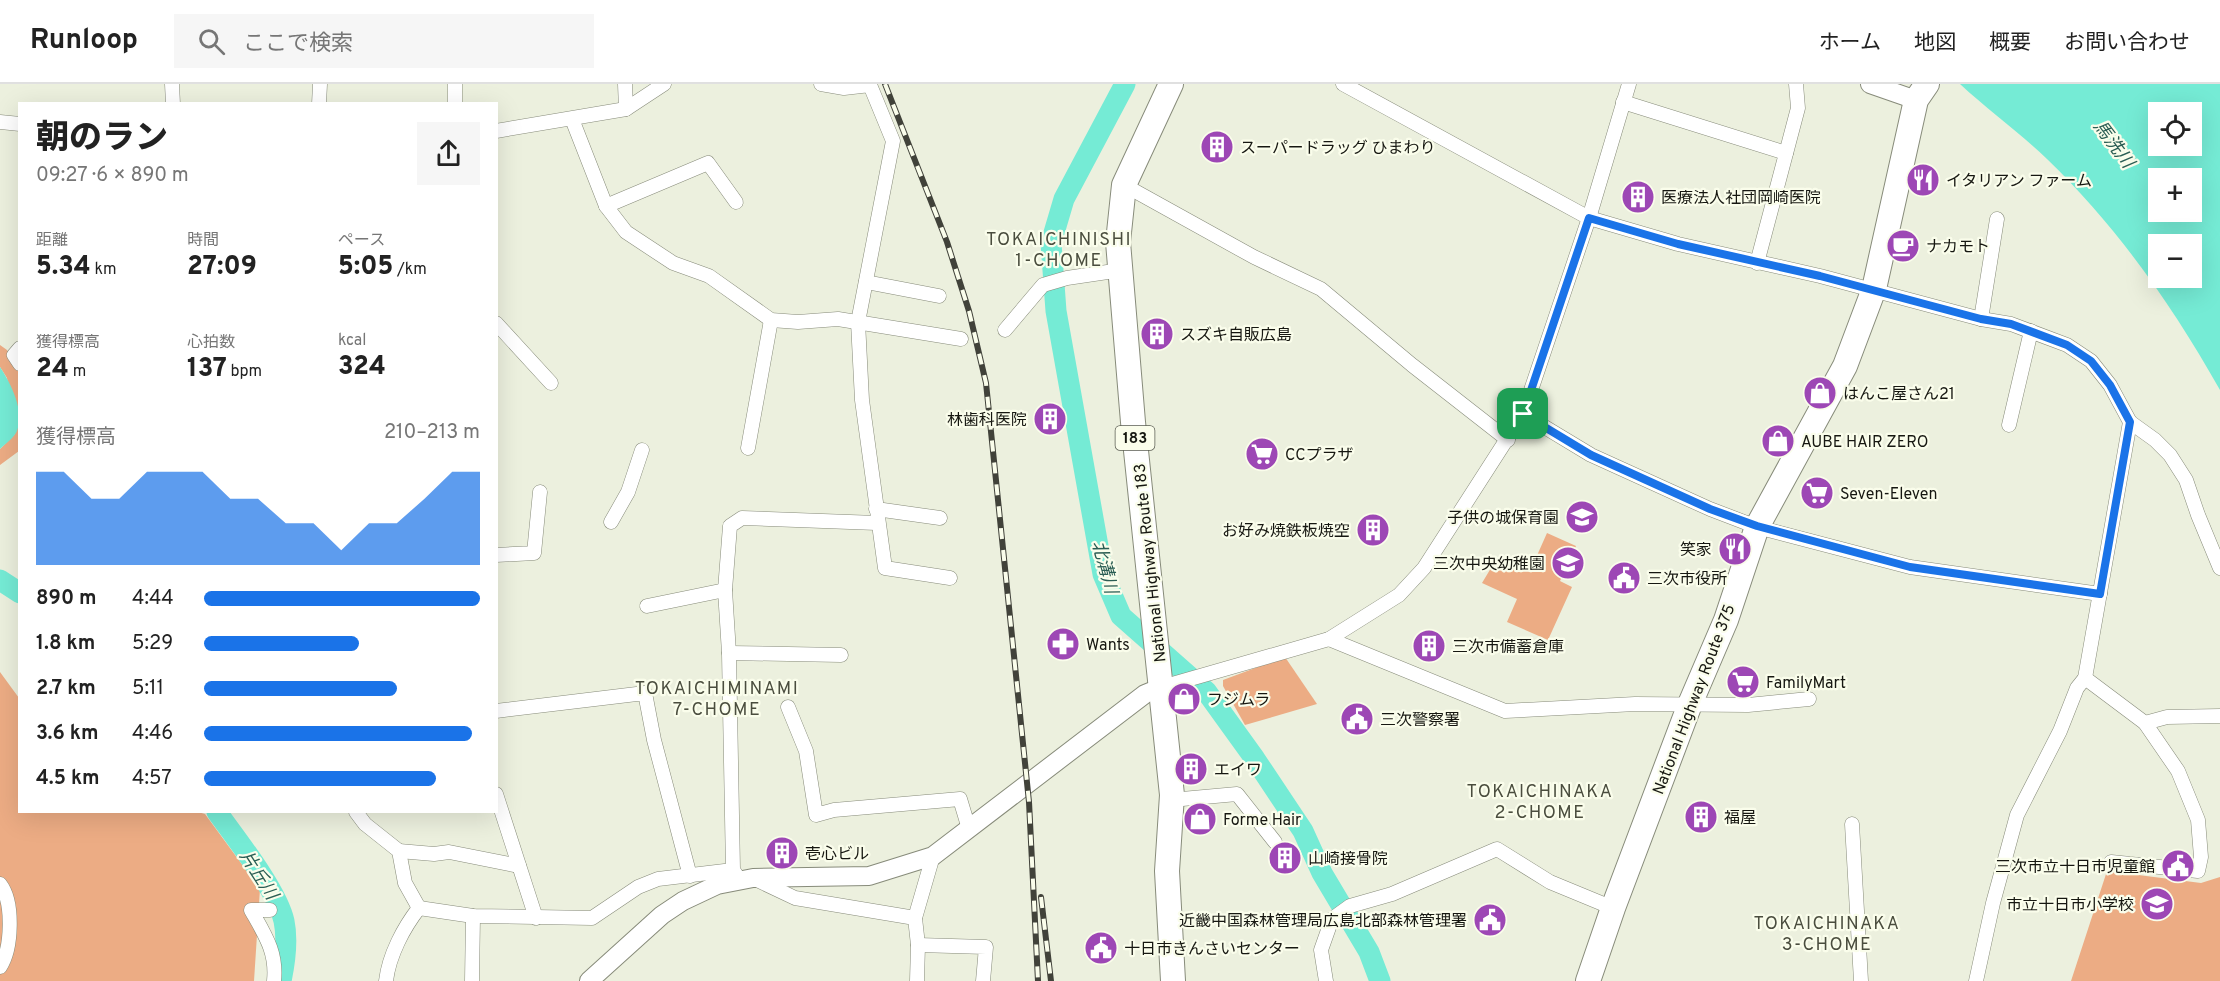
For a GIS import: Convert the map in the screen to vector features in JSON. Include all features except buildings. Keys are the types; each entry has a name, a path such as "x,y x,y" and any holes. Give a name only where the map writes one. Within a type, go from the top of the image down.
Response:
{"highway":[{"name":"National Highway Route 183","path":"1171,84 1124,185 1118,242 1133,422 1158,645 1172,800 1167,871 1173,981"},
{"name":"National Highway Route 375","path":"1588,981 1612,908 1690,704 1726,620 1757,526 1845,366 1874,289 1922,92"}],"street":[{"path":"172,84 174,102"},
{"path":"319,102 320,84"},
{"path":"455,84 455,102"},
{"path":"625,84 626,109"},
{"path":"498,131 626,109 664,84"},
{"path":"821,84 844,88 870,85 893,141 858,322 862,400 885,567 950,578"},
{"path":"1343,84 1589,218 1678,244 1874,289 1981,319 2011,324 2067,345 2091,361 2110,385 2130,422 2156,440 2170,455 2186,480 2220,568"},
{"path":"419,908 473,916 592,918 638,887 658,879 690,876 869,876 933,856 1145,694 1162,687 1329,639 1399,596 1424,568 1523,414 1589,218 1629,84"},
{"path":"1757,263 1798,108 1796,84"},
{"path":"1870,84 1922,92"},
{"path":"1623,102 1786,153"},
{"path":"572,119 606,206 626,232 673,263 709,276 771,320 798,322 838,319 961,339"},
{"path":"0,122 18,124"},
{"path":"606,206 708,163 736,202"},
{"path":"1124,185 1254,257 1321,289 1412,365 1508,440"},
{"path":"1981,319 1997,219"},
{"path":"1005,330 1043,285 1067,278 1121,270"},
{"path":"866,282 939,296"},
{"path":"748,448 771,320"},
{"path":"498,325 551,383"},
{"path":"2009,425 2031,331"},
{"path":"1523,414 1591,455 1710,509 1757,526 1910,567 2100,594"},
{"path":"1976,981 1993,903 2017,815 2060,731 2077,688 2085,678 2130,422"},
{"path":"611,522 628,492 642,450"},
{"path":"498,555 534,553 540,492"},
{"path":"742,876 725,590 730,526 742,518 877,516 940,518"},
{"path":"647,606 725,590"},
{"path":"1329,639 1505,711 1635,704 1748,705 1809,699"},
{"path":"729,653 840,656"},
{"path":"2085,678 2145,723 2178,771 2198,820 2201,857 2198,872 2111,862"},
{"path":"498,711 645,693 654,740 690,876"},
{"path":"788,707 806,751 816,814 834,810 960,799 969,829"},
{"path":"2145,723 2167,717 2220,716"},
{"path":"1172,800 1237,794 1275,842"},
{"path":"498,800 536,918"},
{"path":"357,813 365,824 399,851 434,854 449,852 519,866"},
{"path":"1852,824 1853,876 1861,981"},
{"path":"1326,981 1321,950 1332,919 1342,911 1392,894 1497,849 1550,882 1612,908"},
{"path":"399,851 405,883 419,908"},
{"path":"917,981 918,945 915,918 933,856"},
{"path":"589,981 662,915 683,901 742,876 795,898 915,918"},
{"path":"0,884 4,889 9,918 9,946 6,958 0,967"},
{"path":"386,981 392,958 408,922 419,908"},
{"path":"270,910 251,910 270,945 276,963 274,981"},
{"path":"472,981 473,916"},
{"path":"918,945 986,947 983,981"}],"shaded area":[{"path":"0,345 7,350 18,369 18,452 0,465 0,449 15,434 7,378 0,367"},
{"path":"1547,533 1576,546 1560,581 1572,587 1548,640 1507,622 1517,599 1482,583 1491,568 1503,569 1507,559 1531,569"},
{"path":"1285,657 1317,704 1245,725 1223,686 1223,680"},
{"path":"0,672 18,697 18,813 205,814 260,889 254,981 0,981"},
{"name":"市立十日市小学校","path":"2107,871 2201,883 2220,877 2220,981 2071,981"}],"water":[{"name":"馬洗川","path":"1960,84 2220,84 2220,390 2156,288 2202,288 2202,234 2148,234 2148,277 2073,185 2026,140"},
{"path":"0,367 18,406 18,427 16,434 0,449"}],"waterway":[{"name":"北溝川","path":"1125,84 1064,199 1051,243 1056,311 1103,574 1121,616 1206,691 1255,759 1303,831 1322,873 1369,952 1380,981"},
{"name":"片丘川","path":"0,580 18,592"},
{"name":"片丘川","path":"218,813 255,865 280,909 286,936 281,981"}],"railway":[{"path":"885,84 947,242 969,311 986,383 1029,802 1038,981"},
{"path":"1041,897 1051,981"}],"place":[{"name":"スーパードラッグ ひまわり","path":"1217,147"},
{"name":"イタリアン ファーム","path":"1923,180"},
{"name":"医療法人社団岡崎医院","path":"1638,197"},
{"name":"ナカモト","path":"1903,246"},
{"name":"スズキ自販広島","path":"1157,334"},
{"name":"はんこ屋さん21","path":"1820,393"},
{"name":"林歯科医院","path":"1050,419"},
{"name":"AUBE HAIR ZERO","path":"1778,441"},
{"name":"CCプラザ","path":"1262,454"},
{"name":"Seven-Eleven","path":"1817,493"},
{"name":"子供の城保育園","path":"1582,517"},
{"name":"お好み焼鉄板焼空","path":"1373,530"},
{"name":"笑家","path":"1735,549"},
{"name":"三次中央幼稚園","path":"1568,563"},
{"name":"三次市役所","path":"1624,578"},
{"name":"Wants","path":"1063,644"},
{"name":"三次市備蓄倉庫","path":"1429,646"},
{"name":"FamilyMart","path":"1743,682"},
{"name":"フジムラ","path":"1184,699"},
{"name":"三次警察署","path":"1357,719"},
{"name":"エイワ","path":"1191,769"},
{"name":"福屋","path":"1701,817"},
{"name":"Forme Hair","path":"1200,819"},
{"name":"壱心ビル","path":"782,853"},
{"name":"山崎接骨院","path":"1285,858"},
{"name":"三次市立十日市児童館","path":"2178,866"},
{"name":"市立十日市小学校","path":"2157,904"},
{"name":"近畿中国森林管理局広島北部森林管理署","path":"1490,920"},
{"name":"十日市きんさいセンター","path":"1101,948"}],"district":[{"name":"TOKAICHINISHI 1-CHOME","path":"1059,249"},
{"name":"TOKAICHIMINAMI 7-CHOME","path":"717,698"},
{"name":"TOKAICHINAKA 2-CHOME","path":"1540,801"},
{"name":"TOKAICHINAKA 3-CHOME","path":"1827,933"}],"route":[{"path":"1589,218 1678,244 1874,289 2031,331 2067,345 2091,361 2110,385 2130,422 2100,594 1910,567 1757,526 1710,509 1591,455 1523,414 1589,218"}]}
